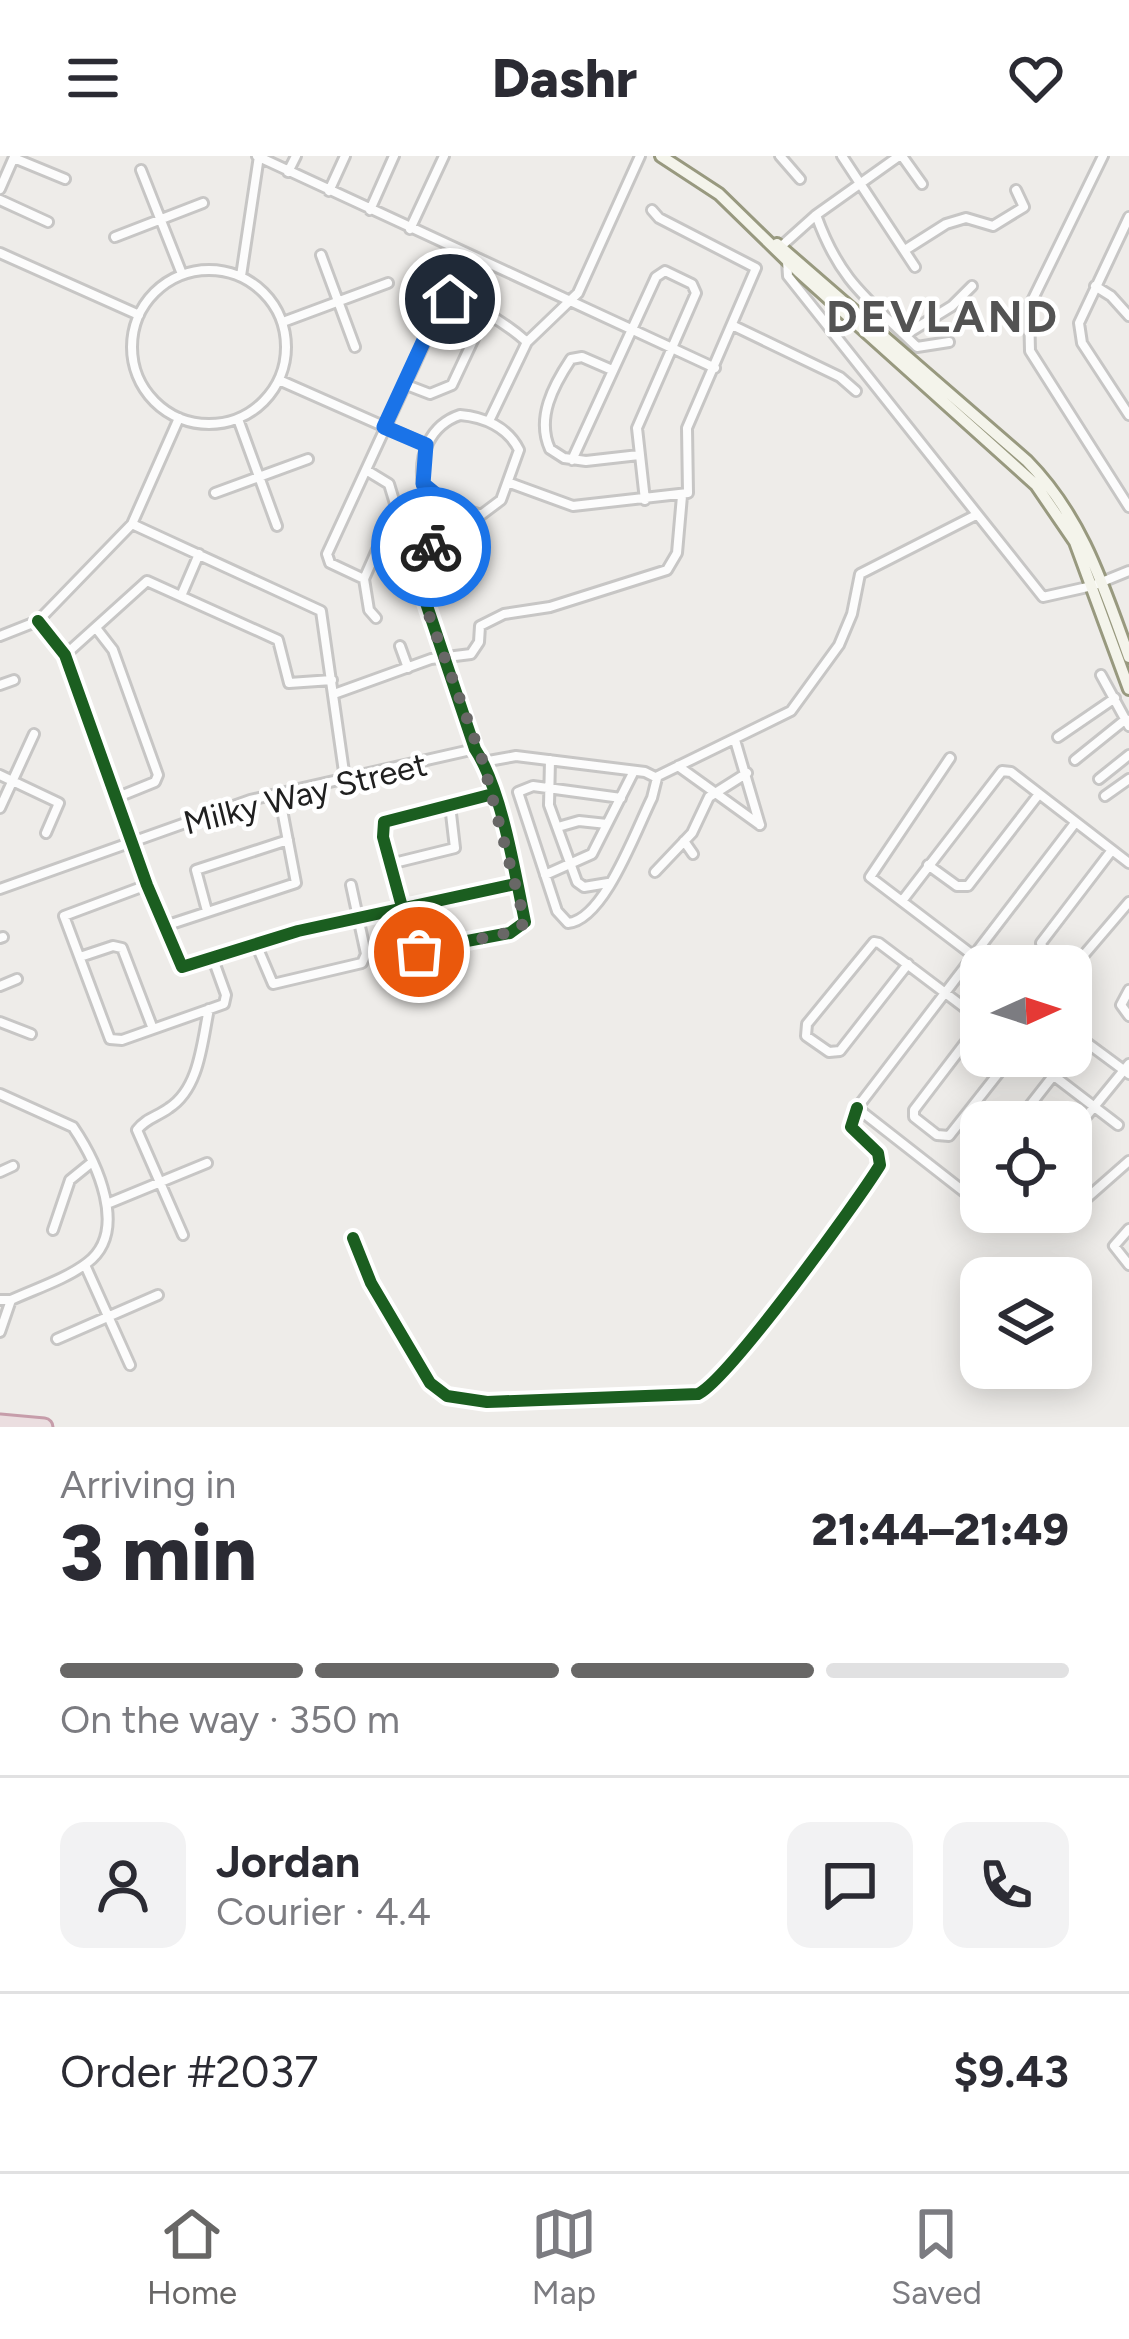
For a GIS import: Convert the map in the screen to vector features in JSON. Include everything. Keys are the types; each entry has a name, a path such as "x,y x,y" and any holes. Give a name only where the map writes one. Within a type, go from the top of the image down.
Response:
{"highway":[{"path":"0,1423 44,1427"}],"main road":[{"path":"661,156 698,177 1042,476 1078,525 1129,689"},
{"path":"776,245 787,261 1036,484 1062,518 1129,658"}],"street":[{"path":"241,276 258,156 715,368"},
{"path":"288,172 296,156"},
{"path":"329,191 345,156"},
{"path":"370,210 394,156"},
{"path":"410,229 444,156"},
{"path":"489,422 527,342 570,302 640,156"},
{"path":"780,156 800,179"},
{"path":"842,156 915,267"},
{"path":"776,245 901,156 922,184"},
{"path":"1103,156 1029,307 1030,351 1129,507"},
{"path":"0,189 14,157 64,179"},
{"path":"141,170 182,274"},
{"path":"904,250 946,224 966,218 993,226 1024,207 1016,190"},
{"path":"0,200 48,222"},
{"path":"115,238 203,203"},
{"path":"510,483 573,506 682,496 690,488 688,428 757,273 754,264 659,218 652,210"},
{"path":"816,215 844,277 921,348 949,342"},
{"path":"1129,218 1081,313 1082,344 1129,415"},
{"path":"1117,244 1128,250"},
{"path":"0,253 139,315"},
{"path":"322,255 355,347"},
{"path":"787,261 788,276 1043,597 1129,571"},
{"path":"212,269 241,276 267,295 282,322 286,358 279,380 262,403 238,419 208,424 179,418 156,402 140,380 132,343 139,315 156,290 182,274 212,269"},
{"path":"572,460 658,275 672,273 696,291 638,428 645,500"},
{"path":"282,322 388,283"},
{"path":"905,335 952,306 972,286"},
{"path":"1094,286 1129,316"},
{"path":"364,579 331,563 327,555 445,301 485,315 527,342"},
{"path":"404,384 430,394 452,385 485,315"},
{"path":"734,326 840,377 856,391"},
{"path":"612,370 575,356 560,379 542,430 550,449 572,460 639,455"},
{"path":"279,380 426,445"},
{"path":"455,416 489,422 518,446 519,458 510,483 488,512 476,515 450,506 423,484 426,445 455,416"},
{"path":"0,635 38,621 132,524 179,418"},
{"path":"238,419 277,526"},
{"path":"215,494 308,459"},
{"path":"366,470 389,484 396,507 364,579 369,610 376,618"},
{"path":"334,694 473,652 480,625 504,614 550,607 671,567 682,525 682,496"},
{"path":"450,506 420,582 493,794 525,919 520,930 428,951 410,946 382,830 386,820 493,794"},
{"path":"483,762 516,756 634,770 656,777 735,740 798,704 839,646 860,574 976,514"},
{"path":"132,524 321,610 345,779"},
{"path":"181,596 199,554"},
{"path":"65,655 143,582 278,640 290,684 332,680"},
{"path":"38,621 65,655 181,967 256,944 514,884"},
{"path":"96,628 116,656 158,775 154,782 118,796"},
{"path":"400,646 408,668"},
{"path":"1075,760 1128,723 1101,675"},
{"path":"0,685 14,680"},
{"path":"1058,737 1114,698"},
{"path":"0,808 34,734"},
{"path":"678,766 760,825 735,740"},
{"name":"Milky Way Street","path":"0,889 132,839 279,794 475,749"},
{"path":"1100,779 1129,755"},
{"path":"950,758 876,862 872,882 960,946"},
{"path":"550,760 548,789 570,865 581,887 609,882"},
{"path":"545,875 592,854 634,770"},
{"path":"902,901 1002,771 1011,772 1129,863"},
{"path":"655,872 684,841 713,793 747,773"},
{"path":"0,775 59,803 46,833"},
{"path":"620,798 523,787 517,794 560,917 568,923 589,916 652,798 656,777"},
{"path":"1105,796 1129,779"},
{"path":"165,926 295,884 279,794"},
{"path":"928,865 957,886 968,886 1039,794"},
{"path":"390,863 454,848 450,805"},
{"path":"558,827 579,821 607,824"},
{"path":"981,945 1075,823"},
{"path":"207,911 196,870 288,840"},
{"path":"684,841 693,854"},
{"path":"1040,945 1112,850"},
{"path":"147,884 64,915 110,1039 116,1042 209,1010 227,998 213,959"},
{"path":"256,944 273,984 352,967 366,957 351,885"},
{"path":"1092,946 1129,902"},
{"path":"1120,914 1129,920"},
{"path":"908,964 838,1052 829,1052 806,1036 807,1024 868,944 879,943 908,964 960,1004"},
{"path":"80,957 113,946 122,948 153,1029"},
{"path":"353,1238 371,1283 430,1382 443,1394 487,1402 687,1396 714,1384 873,1175 878,1153 851,1127 857,1108 960,974"},
{"path":"0,986 17,979"},
{"path":"1129,990 1120,1005 1129,1016"},
{"path":"183,1234 137,1133 140,1124 175,1104 200,1060 209,1010"},
{"path":"0,1022 31,1034"},
{"path":"1092,1045 1127,1070 1092,1112"},
{"path":"960,1049 914,1110 914,1117 937,1136 949,1136 995,1077"},
{"path":"1033,1101 1051,1077"},
{"path":"1056,1077 1118,1125"},
{"path":"0,1094 64,1120 78,1136 107,1204 104,1238 86,1265 6,1300 0,1332"},
{"path":"857,1108 960,1189"},
{"path":"1092,1194 1129,1161"},
{"path":"52,1230 70,1180 91,1163"},
{"path":"107,1204 207,1163"},
{"path":"0,1172 13,1166"},
{"path":"1129,1229 1114,1246 1129,1265"},
{"path":"86,1265 130,1365"},
{"path":"57,1339 158,1295"}],"cycle path":[{"path":"450,506 423,567 421,588 500,809 525,922 510,933 414,951 383,837 384,822 493,794"},
{"path":"38,621 65,655 147,885 182,967 298,931 515,884"},
{"path":"353,1238 371,1283 430,1383 447,1396 487,1402 698,1394 763,1325 880,1165 878,1153 851,1127 857,1108"}],"way so far":[{"path":"419,952 520,930 525,922 483,762 422,596 421,574 431,547"}],"district":[{"name":"DEVLAND","path":"943,316"}],"route":[{"path":"431,547 450,506 423,484 426,445 384,427 431,325 450,299"}]}
